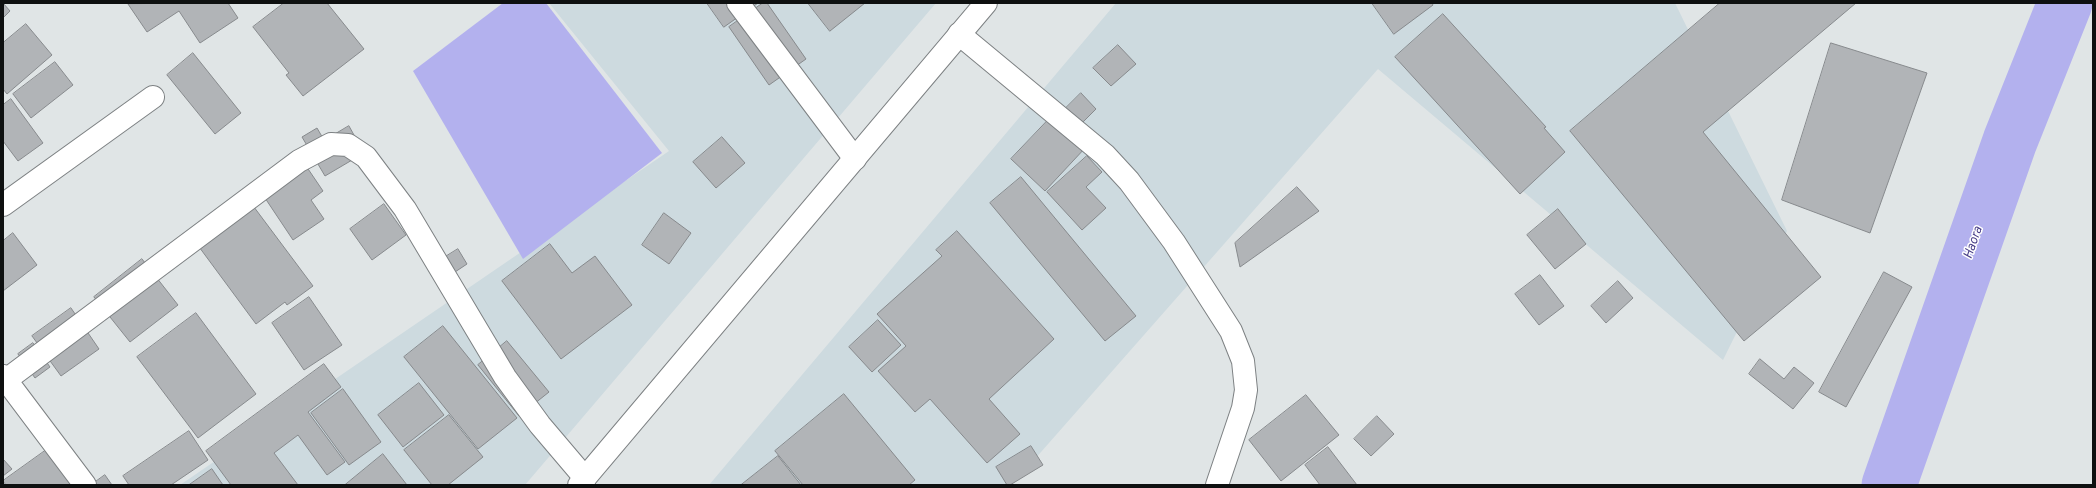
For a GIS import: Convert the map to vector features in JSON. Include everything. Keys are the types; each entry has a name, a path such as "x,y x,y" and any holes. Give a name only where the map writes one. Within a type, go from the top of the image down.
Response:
{"street":[{"path":"738,3 855,159"},
{"path":"85,485 4,378 298,161 331,144 348,145 366,157 405,209 505,377 582,482 986,3"},
{"path":"959,34 1080,132 1110,160 1128,181 1174,242 1231,331 1243,360 1246,390 1243,408 1217,485"},
{"path":"3,205 153,96"}],"shaded area":[{"path":"549,3 936,3 525,485 180,485 669,151"},
{"path":"1116,3 1675,3 1787,231 1723,360 1378,69 1012,485 709,485"}],"water":[{"path":"503,3 546,3 662,153 523,259 413,71"}],"building":[{"path":"3,3 10,11 3,18"},
{"path":"228,3 238,18 200,43 179,11 147,32 128,4"},
{"path":"284,3 327,3 364,49 303,96 286,75 289,73 253,27"},
{"path":"707,3 758,3 724,27"},
{"path":"763,3 767,3 806,59 769,85 729,27"},
{"path":"808,3 865,3 830,31"},
{"path":"1372,3 1432,3 1433,5 1394,34"},
{"path":"1720,3 1856,3 1703,132 1821,277 1744,341 1570,131"},
{"path":"1443,14 1546,127 1544,128 1565,152 1520,194 1395,57"},
{"path":"26,24 52,55 7,94 3,89 3,43"},
{"path":"1831,43 1927,73 1870,233 1782,200"},
{"path":"1118,45 1136,64 1111,86 1093,68"},
{"path":"193,53 241,113 215,134 167,75"},
{"path":"55,62 73,85 31,118 13,94"},
{"path":"1081,93 1096,109 1080,125 1065,109"},
{"path":"11,99 43,143 18,161 3,141 3,105"},
{"path":"1052,116 1086,147 1045,191 1011,159"},
{"path":"349,126 364,153 325,176 302,137 317,128 324,140"},
{"path":"722,137 745,163 716,188 693,162"},
{"path":"1087,156 1102,172 1086,187 1106,208 1082,230 1047,192"},
{"path":"300,157 323,191 311,200 324,219 293,240 257,186"},
{"path":"1021,177 1136,316 1105,341 990,203"},
{"path":"1297,187 1319,211 1240,267 1235,243"},
{"path":"242,191 313,286 287,305 285,302 256,324 188,232"},
{"path":"384,204 406,235 372,260 350,229"},
{"path":"1558,209 1586,244 1555,269 1527,235"},
{"path":"664,213 691,233 669,264 642,245"},
{"path":"957,231 1054,339 989,399 1020,434 987,463 930,399 915,412 878,371 906,346 877,314 942,256 936,250"},
{"path":"13,233 37,265 3,291 3,241"},
{"path":"550,244 572,273 595,256 632,305 561,359 502,281"},
{"path":"458,249 467,264 452,274 442,259"},
{"path":"142,259 178,305 130,342 94,297"},
{"path":"1884,272 1912,287 1846,407 1819,392"},
{"path":"1540,275 1564,306 1539,325 1515,294"},
{"path":"1618,281 1633,298 1606,323 1591,306"},
{"path":"309,297 342,345 304,370 272,323"},
{"path":"71,308 99,349 61,376 32,336"},
{"path":"196,313 256,394 198,438 137,357"},
{"path":"878,320 901,345 872,372 849,347"},
{"path":"443,326 517,418 478,449 404,357"},
{"path":"507,341 549,392 519,416 478,365"},
{"path":"33,343 50,367 35,378 18,354"},
{"path":"1760,359 1784,379 1794,367 1814,383 1793,409 1749,374"},
{"path":"324,364 341,387 308,412 345,462 327,475 298,435 274,453 298,485 231,485 206,451"},
{"path":"419,383 444,415 403,447 378,415"},
{"path":"343,389 381,442 349,465 311,413"},
{"path":"844,394 915,480 909,485 803,485 775,451"},
{"path":"1306,395 1339,435 1281,481 1249,440"},
{"path":"449,415 483,457 448,485 432,485 404,450"},
{"path":"1377,416 1394,434 1371,456 1354,439"},
{"path":"189,431 208,460 171,485 129,485 123,476"},
{"path":"56,443 84,485 6,485 3,481"},
{"path":"1031,446 1043,465 1010,485 1007,485 996,467"},
{"path":"1328,447 1357,485 1320,485 1305,465"},
{"path":"383,454 407,485 345,485"},
{"path":"778,456 801,485 741,485"},
{"path":"3,459 12,469 3,476"},
{"path":"212,469 223,485 189,485"},
{"path":"105,475 112,485 91,485"}],"waterway":[{"name":"Haora","path":"1889,485 2010,141 2065,3"}]}
